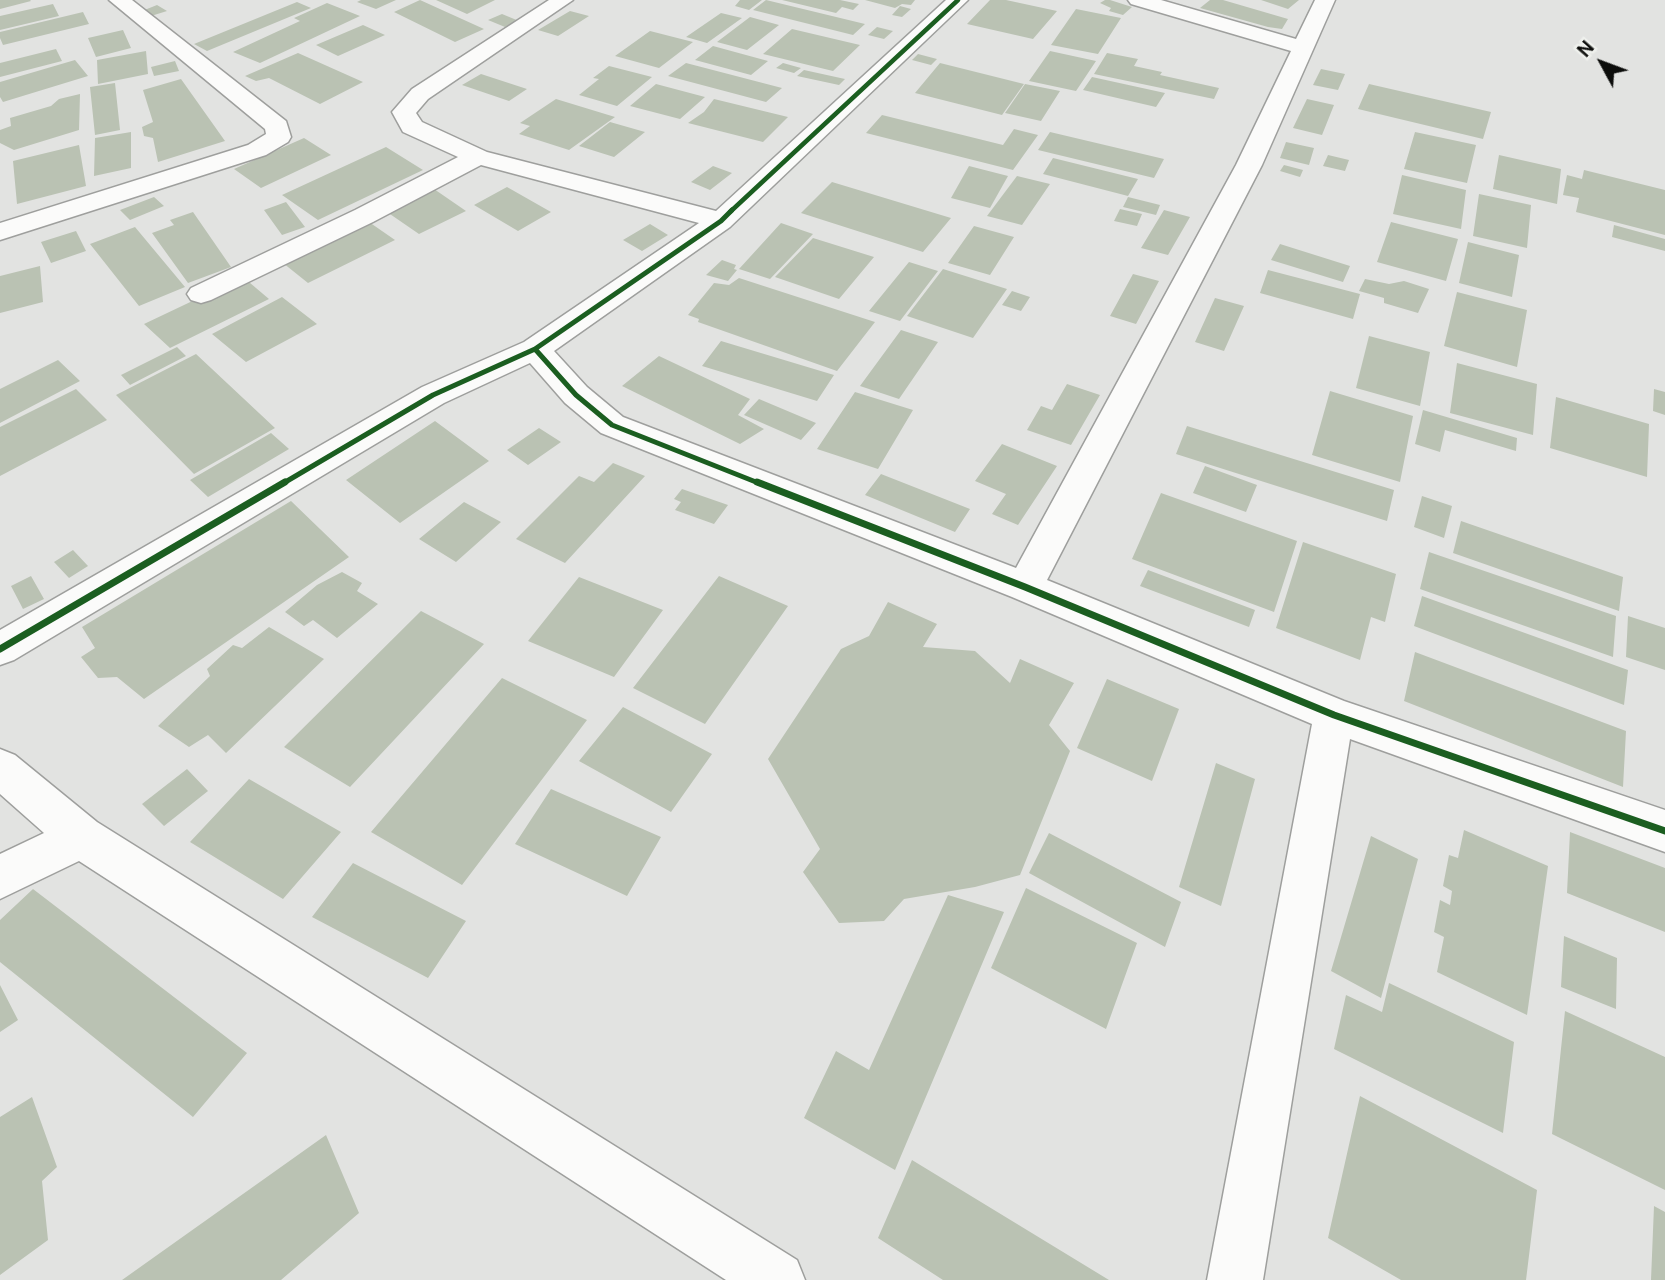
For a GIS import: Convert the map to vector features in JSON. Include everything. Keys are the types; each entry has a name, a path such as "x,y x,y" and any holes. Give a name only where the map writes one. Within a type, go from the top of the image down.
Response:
{"street":[{"path":"0,232 257,150 279,136 277,126 119,0"},
{"path":"563,0 420,94 404,112 412,127 478,157 721,221"},
{"path":"0,649 433,395 535,349 721,221 958,0"},
{"path":"1138,0 1303,47"},
{"path":"1025,587 1249,165 1325,0"},
{"path":"201,294 364,216 478,157"},
{"path":"535,349 576,395 612,425 1025,587 1334,715 1665,831"},
{"path":"1235,1280 1334,715"},
{"path":"0,768 81,837 777,1280"},
{"path":"0,877 81,837"}],"building":[{"path":"0,0 30,0 31,1 0,9"},
{"path":"396,0 376,9 357,2"},
{"path":"420,0 484,29 455,42 394,12"},
{"path":"436,0 495,0 467,14"},
{"path":"740,0 762,0 749,10 735,6"},
{"path":"766,0 865,24 853,35 753,10"},
{"path":"782,0 840,0 859,4 853,10 842,7 836,13"},
{"path":"865,0 915,0 911,5 902,4 895,8"},
{"path":"990,0 1006,0 1057,11 1033,39 967,24"},
{"path":"1105,0 1132,7 1123,15 1109,11 1111,8 1100,3"},
{"path":"1210,0 1223,0 1288,19 1282,29 1200,8"},
{"path":"1261,0 1299,0 1288,9"},
{"path":"297,2 311,8 207,51 194,44"},
{"path":"327,3 360,16 260,63 233,52 300,21 294,18"},
{"path":"53,4 59,16 0,30 0,16"},
{"path":"157,5 167,11 151,16 142,11"},
{"path":"900,6 911,9 902,17 892,15"},
{"path":"1076,9 1121,18 1098,54 1051,45"},
{"path":"570,11 589,16 558,36 538,30"},
{"path":"83,12 89,24 3,45 0,38 0,32"},
{"path":"721,13 742,18 707,43 686,37"},
{"path":"502,14 519,21 505,27 488,20"},
{"path":"750,17 779,25 747,50 717,42"},
{"path":"363,25 385,35 338,56 316,45"},
{"path":"877,27 893,31 884,39 868,35"},
{"path":"792,29 860,45 833,71 763,54"},
{"path":"123,30 131,48 96,57 88,38"},
{"path":"650,31 693,42 659,68 615,56"},
{"path":"713,46 768,61 751,75 695,60"},
{"path":"56,49 62,61 0,77 0,63"},
{"path":"146,51 148,74 98,84 97,60"},
{"path":"1050,51 1096,61 1076,91 1029,81"},
{"path":"298,53 363,82 320,104 269,78 256,81 245,76"},
{"path":"1107,53 1138,59 1134,66 1162,72 1160,75 1219,88 1214,99 1094,74"},
{"path":"918,54 937,59 931,65 912,60"},
{"path":"75,60 88,76 3,102 0,97 0,82"},
{"path":"175,61 179,71 154,76 151,67"},
{"path":"686,63 782,88 766,102 668,76"},
{"path":"783,63 801,68 794,73 776,68"},
{"path":"940,63 1024,84 1002,115 915,93"},
{"path":"609,66 652,77 617,106 579,95 599,79 593,78"},
{"path":"1321,69 1345,74 1338,90 1313,85"},
{"path":"804,70 845,79 839,85 797,76"},
{"path":"481,74 527,89 509,101 462,85"},
{"path":"1092,77 1165,93 1156,107 1083,90"},
{"path":"181,79 225,141 158,162 153,138 144,136 142,127 153,122 143,90"},
{"path":"115,83 120,130 95,135 90,87"},
{"path":"656,84 705,97 680,119 630,106"},
{"path":"1025,84 1060,91 1041,121 1005,113"},
{"path":"1369,84 1491,112 1483,139 1358,109"},
{"path":"80,94 79,130 14,150 0,143 0,130 11,126 10,118"},
{"path":"556,99 615,117 569,150 519,134 530,126 520,123"},
{"path":"714,99 788,117 763,142 688,123 704,112"},
{"path":"1307,99 1334,105 1322,135 1293,128"},
{"path":"882,115 1003,145 1014,129 1038,135 1013,170 866,133"},
{"path":"610,122 645,132 614,157 579,146"},
{"path":"131,132 131,168 94,176 95,138"},
{"path":"1050,132 1164,159 1154,178 1038,150"},
{"path":"1415,132 1476,145 1467,183 1404,169"},
{"path":"304,138 331,155 261,188 234,169"},
{"path":"1286,142 1314,148 1309,165 1280,158"},
{"path":"79,145 86,186 17,204 13,161"},
{"path":"386,147 423,170 318,220 282,195"},
{"path":"1328,155 1349,160 1345,171 1323,166"},
{"path":"1499,155 1561,169 1557,204 1493,189"},
{"path":"1053,158 1138,179 1128,196 1043,174"},
{"path":"1284,165 1303,170 1300,177 1280,171"},
{"path":"713,166 732,173 710,190 691,182"},
{"path":"969,166 1008,176 990,208 951,198"},
{"path":"1584,170 1665,190 1665,235 1576,212 1579,198 1563,195 1567,175 1582,179"},
{"path":"1402,175 1466,190 1461,229 1393,214"},
{"path":"1017,176 1050,184 1022,225 987,216"},
{"path":"832,182 951,218 923,252 801,213"},
{"path":"507,187 551,212 518,231 474,205"},
{"path":"434,189 466,211 419,234 387,212"},
{"path":"1479,194 1531,205 1527,248 1473,236"},
{"path":"154,197 164,206 130,220 120,210"},
{"path":"1128,197 1160,205 1156,215 1123,207"},
{"path":"286,202 305,227 282,235 264,210"},
{"path":"1120,209 1142,214 1137,226 1114,221"},
{"path":"1164,210 1190,217 1168,255 1141,248"},
{"path":"193,212 231,267 188,283 152,233 174,225 170,220"},
{"path":"369,222 395,240 308,283 283,263"},
{"path":"1391,222 1458,239 1446,281 1377,262"},
{"path":"781,223 813,234 770,279 739,269"},
{"path":"650,224 668,235 642,251 623,240"},
{"path":"1614,225 1665,239 1665,251 1612,237"},
{"path":"974,226 1014,237 990,275 948,263"},
{"path":"135,227 185,287 139,306 90,244"},
{"path":"76,231 86,251 51,263 41,242"},
{"path":"813,238 874,257 839,299 775,277"},
{"path":"1468,242 1519,255 1512,297 1459,283"},
{"path":"1280,244 1350,266 1343,282 1271,260"},
{"path":"722,260 736,265 734,269 737,270 728,281 706,275"},
{"path":"909,262 938,271 900,321 869,311"},
{"path":"40,266 43,302 0,313 0,276"},
{"path":"943,269 1007,289 973,338 907,316"},
{"path":"1268,270 1360,294 1353,319 1260,293"},
{"path":"1133,274 1159,281 1136,324 1110,316"},
{"path":"243,277 269,299 170,348 144,324"},
{"path":"739,278 875,322 837,371 698,322 699,319 688,315 714,283 729,285"},
{"path":"1365,279 1389,284 1404,281 1429,289 1418,313 1384,303 1384,298 1359,291"},
{"path":"1012,291 1030,297 1021,311 1002,305"},
{"path":"1457,292 1527,310 1517,367 1444,346"},
{"path":"282,297 317,324 246,362 212,334"},
{"path":"1215,298 1244,306 1224,351 1195,342"},
{"path":"901,330 938,342 899,399 860,386"},
{"path":"1369,336 1430,352 1420,406 1356,388"},
{"path":"721,341 834,375 817,401 702,366"},
{"path":"177,347 186,356 130,385 121,375"},
{"path":"196,354 275,428 194,474 116,395"},
{"path":"659,356 750,399 738,415 764,429 740,444 622,386"},
{"path":"58,360 80,381 0,423 0,389"},
{"path":"1457,363 1537,384 1533,435 1450,413"},
{"path":"1067,384 1100,395 1071,445 1027,430 1041,406 1052,410"},
{"path":"76,389 107,420 0,476 0,427"},
{"path":"1654,389 1665,392 1665,415 1653,411"},
{"path":"1330,391 1413,416 1400,482 1312,455"},
{"path":"855,392 913,410 878,469 817,449"},
{"path":"1556,397 1649,424 1647,477 1550,448"},
{"path":"759,399 816,423 801,440 744,415"},
{"path":"1423,410 1517,438 1516,451 1445,430 1440,452 1415,444"},
{"path":"435,421 489,461 400,523 346,480"},
{"path":"1187,426 1394,490 1387,521 1176,454"},
{"path":"539,428 561,442 528,465 507,450"},
{"path":"271,433 289,449 208,497 190,480"},
{"path":"1002,444 1057,466 1018,525 992,514 1006,494 975,481"},
{"path":"613,463 645,476 565,563 516,539 579,476 594,482"},
{"path":"1205,466 1257,485 1246,512 1193,493"},
{"path":"881,474 970,509 955,532 865,495"},
{"path":"682,489 728,505 714,524 675,510 681,502 674,499"},
{"path":"1161,493 1297,541 1274,612 1132,559"},
{"path":"1422,496 1452,506 1444,538 1414,527"},
{"path":"291,501 349,557 144,699 117,677 98,678 81,657 95,648 82,627"},
{"path":"464,502 501,522 456,562 419,539"},
{"path":"1461,521 1623,577 1619,611 1453,553"},
{"path":"1303,542 1396,574 1385,622 1371,617 1360,660 1276,628"},
{"path":"73,550 88,566 69,578 54,562"},
{"path":"1429,552 1616,616 1613,657 1420,589"},
{"path":"1148,570 1255,610 1249,627 1140,586"},
{"path":"342,572 362,583 357,591 378,604 337,638 313,620 304,626 285,612 317,585"},
{"path":"31,576 44,599 23,609 11,586"},
{"path":"719,576 788,606 705,724 633,688"},
{"path":"579,577 663,610 614,677 528,641"},
{"path":"1422,596 1628,670 1624,705 1414,626"},
{"path":"888,602 937,624 923,647 975,651 1010,683 1020,659 1074,683 1049,725 1070,751 1020,875 975,887 904,899 884,921 839,923 803,872 820,849 768,759 841,649 869,636"},
{"path":"421,611 484,644 350,787 284,747"},
{"path":"1628,616 1665,628 1665,670 1626,657"},
{"path":"269,627 324,659 226,753 208,735 189,747 158,726 210,676 207,669 233,645 242,648"},
{"path":"1415,652 1626,731 1623,787 1404,701"},
{"path":"502,678 587,720 462,885 371,832"},
{"path":"1107,679 1179,709 1152,781 1077,748"},
{"path":"623,707 712,754 671,812 579,761"},
{"path":"1216,763 1255,779 1221,906 1179,887"},
{"path":"187,769 208,791 164,826 142,804"},
{"path":"249,779 341,832 283,899 190,842"},
{"path":"551,789 661,837 627,896 515,844"},
{"path":"1464,830 1548,866 1527,1015 1437,972 1444,937 1434,932 1440,900 1450,905 1452,891 1443,886 1449,855 1458,858"},
{"path":"1570,832 1665,868 1665,932 1567,893"},
{"path":"1049,833 1181,902 1165,947 1029,873"},
{"path":"1371,836 1418,859 1381,998 1331,971"},
{"path":"353,863 466,921 428,978 312,917"},
{"path":"1026,888 1137,943 1106,1029 991,968"},
{"path":"33,889 247,1053 193,1117 0,962 0,920"},
{"path":"948,895 1004,912 895,1170 804,1118 836,1051 869,1070"},
{"path":"1564,936 1617,958 1616,1009 1561,987"},
{"path":"1389,983 1514,1042 1503,1133 1334,1049 1346,995 1382,1012"},
{"path":"0,985 18,1020 0,1032"},
{"path":"1565,1011 1665,1057 1665,1190 1552,1134"},
{"path":"1360,1096 1537,1190 1526,1280 1401,1280 1328,1238"},
{"path":"32,1097 57,1167 42,1181 48,1240 0,1275 0,1117"},
{"path":"326,1135 359,1213 281,1280 122,1280"},
{"path":"912,1160 1109,1280 943,1280 878,1238"},
{"path":"1654,1206 1665,1212 1665,1280 1651,1280"}],"cycle path":[{"path":"0,649 433,395 535,349 721,221 958,0"},
{"path":"535,349 576,395 612,425 1025,587 1334,715 1665,831"}]}
